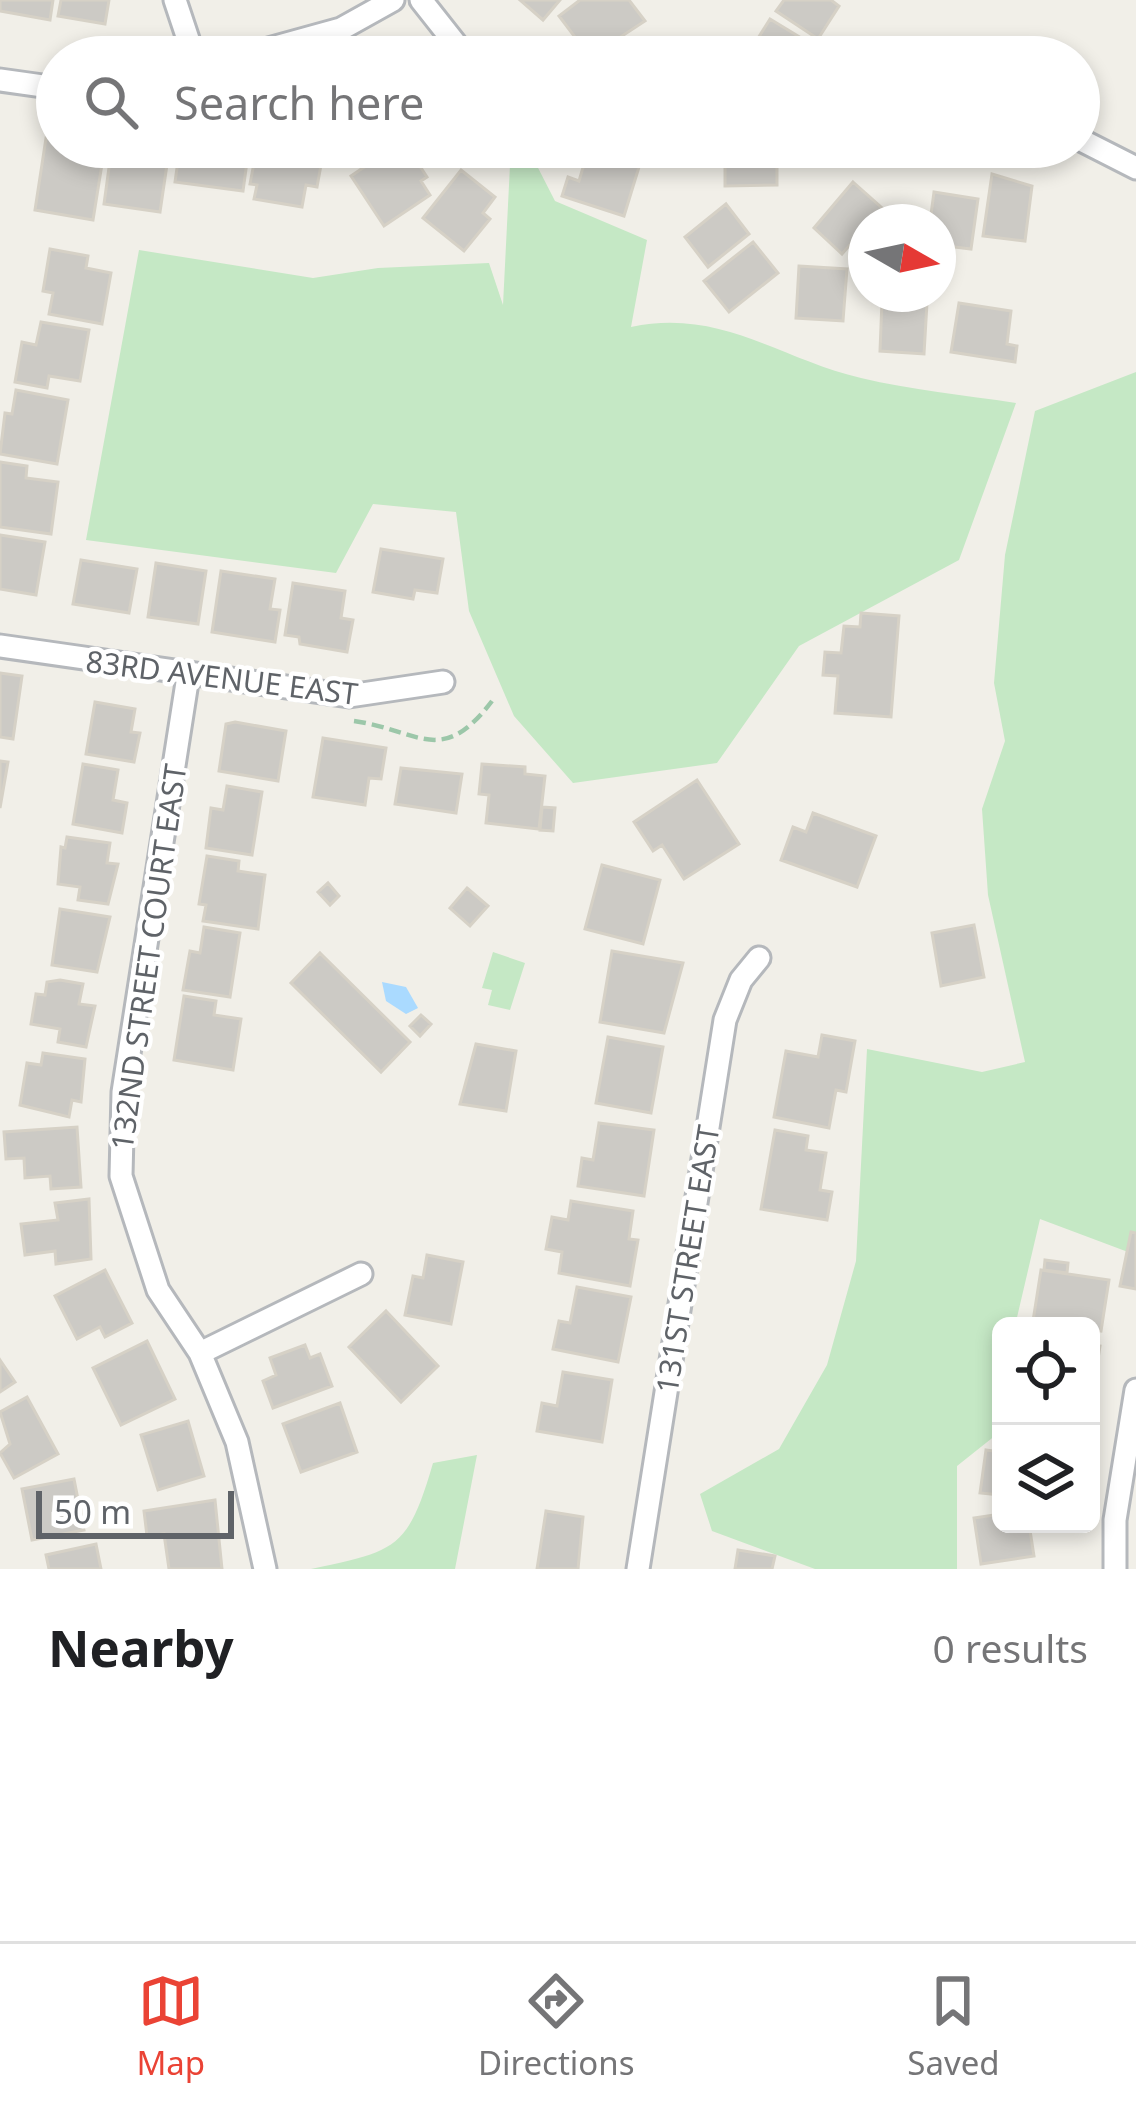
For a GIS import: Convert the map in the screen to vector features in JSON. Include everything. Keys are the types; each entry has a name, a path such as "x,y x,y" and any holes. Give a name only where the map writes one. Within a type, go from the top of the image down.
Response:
{"street":[{"path":"175,0 187,36"},
{"path":"315,36 340,29 393,0"},
{"path":"421,0 449,36"},
{"path":"0,80 36,85"},
{"path":"1100,150 1136,168"},
{"name":"83RD AVENUE EAST","path":"0,646 349,697 443,682"},
{"name":"132ND STREET COURT EAST","path":"188,676 119,1142 121,1177 140,1246 158,1289 200,1353 237,1442 265,1569"},
{"name":"131ST STREET EAST","path":"638,1569 725,1021 741,980 759,958"},
{"path":"200,1353 362,1274"},
{"path":"1115,1569 1115,1520 1136,1390"}],"green space":[{"path":"510,168 538,168 555,201 647,240 631,327 693,324 749,338 861,378 1016,403 959,560 799,646 717,763 573,783 514,716 469,611 456,512 373,504 336,573 86,540 139,250 313,278 378,268 489,263 503,305"},
{"path":"1136,372 1136,1255 1040,1219 1017,1317 992,1317 992,1438 957,1466 957,1569 815,1569 712,1531 700,1494 779,1449 827,1365 856,1261 867,1049 982,1072 1025,1062 988,895 982,809 1005,741 994,683 1005,555 1035,411"},
{"path":"493,952 525,963 510,1010 488,1005 492,990 482,988"},
{"path":"477,1455 455,1569 311,1569 363,1557 395,1542 415,1513 433,1463"}],"water":[{"path":"382,982 406,987 418,1008 406,1014 386,1001"}],"building":[{"path":"0,0 53,0 50,20 0,11"},
{"path":"61,0 109,0 105,24 58,16"},
{"path":"520,0 560,0 543,20"},
{"path":"580,0 629,0 645,21 622,36 574,36 559,16"},
{"path":"784,0 831,0 839,6 820,36 776,11"},
{"path":"770,19 798,36 759,36"},
{"path":"41,168 101,168 93,220 35,210"},
{"path":"109,168 166,168 160,212 104,204"},
{"path":"177,168 246,168 243,191 175,182"},
{"path":"253,168 320,168 317,187 306,185 302,207 254,199 257,185 250,184"},
{"path":"363,168 421,168 427,177 421,181 430,195 384,226 351,176"},
{"path":"583,168 639,168 624,216 562,196 568,177 579,181"},
{"path":"725,168 777,168 777,185 725,186"},
{"path":"461,170 495,197 483,213 490,219 464,251 423,218"},
{"path":"992,174 1032,186 1025,241 983,236"},
{"path":"853,182 878,204 848,204 848,247 842,254 814,228"},
{"path":"934,192 978,199 971,249 956,247 956,204 932,204"},
{"path":"726,204 749,234 708,267 685,237"},
{"path":"753,242 778,273 729,312 704,281"},
{"path":"50,249 88,256 86,268 111,273 102,324 49,314 53,293 43,291"},
{"path":"799,266 847,269 843,321 796,318"},
{"path":"959,303 1011,311 1007,344 1017,346 1015,362 951,352"},
{"path":"882,312 926,312 924,354 880,351"},
{"path":"41,322 89,330 80,381 49,376 47,388 15,382 22,342 36,345"},
{"path":"16,390 68,400 57,464 0,454 5,413 12,414"},
{"path":"0,462 27,466 26,478 58,482 51,534 0,527"},
{"path":"0,535 45,542 36,595 0,589"},
{"path":"381,549 443,559 437,593 415,590 413,599 373,592"},
{"path":"81,560 137,569 129,613 73,604"},
{"path":"156,563 206,571 198,624 148,617"},
{"path":"221,571 275,579 270,609 280,610 275,642 212,632"},
{"path":"293,583 345,591 341,618 353,620 347,652 300,644 299,637 285,635"},
{"path":"861,613 899,616 891,717 835,713 838,676 823,675 825,652 841,653 844,626 860,627"},
{"path":"0,673 22,676 13,739 0,737"},
{"path":"95,702 135,709 131,732 140,733 134,762 86,754"},
{"path":"226,724 286,731 278,781 219,771"},
{"path":"323,738 386,748 381,779 369,778 365,805 313,797"},
{"path":"0,761 8,762 0,808"},
{"path":"83,764 118,770 113,800 127,803 122,833 73,824"},
{"path":"482,764 525,767 525,774 545,776 539,829 486,823 489,795 479,794"},
{"path":"401,768 462,774 456,813 395,804"},
{"path":"697,780 739,844 684,879 662,845 653,851 634,822"},
{"path":"227,786 262,792 252,855 206,848 211,808 223,810"},
{"path":"542,807 555,808 553,831 540,830"},
{"path":"813,813 876,836 857,887 781,860 793,827 806,832"},
{"path":"67,837 110,843 107,863 118,864 108,904 78,900 80,887 58,884 61,847 65,848"},
{"path":"207,856 239,861 238,871 265,875 258,929 203,921 206,905 199,904"},
{"path":"602,865 660,880 643,944 585,929"},
{"path":"328,883 339,896 330,905 318,892"},
{"path":"467,888 488,906 470,926 450,908"},
{"path":"60,909 110,917 97,972 52,965"},
{"path":"974,925 984,977 941,986 932,933"},
{"path":"204,927 240,933 230,997 183,990 190,951 200,953"},
{"path":"612,951 683,963 664,1033 600,1022"},
{"path":"320,953 410,1042 381,1072 291,983"},
{"path":"47,982 83,984 79,1004 95,1006 86,1047 58,1042 60,1029 31,1024 36,994 45,995"},
{"path":"184,996 216,1001 214,1015 241,1019 233,1070 174,1060"},
{"path":"421,1015 431,1024 420,1036 410,1026"},
{"path":"822,1035 855,1041 846,1092 836,1090 829,1128 774,1117 786,1051 818,1057"},
{"path":"608,1037 663,1047 651,1113 596,1103"},
{"path":"476,1044 516,1051 506,1111 460,1104"},
{"path":"43,1053 85,1059 81,1102 72,1100 69,1117 20,1105 27,1063 41,1065"},
{"path":"599,1123 654,1130 644,1196 578,1186 582,1158 593,1160"},
{"path":"77,1127 81,1187 51,1189 50,1176 25,1178 24,1158 6,1159 4,1132"},
{"path":"775,1130 808,1136 806,1150 826,1153 820,1190 832,1192 827,1220 761,1209"},
{"path":"89,1199 91,1259 56,1264 55,1251 25,1255 21,1224 58,1220 55,1203"},
{"path":"571,1201 633,1211 629,1239 638,1240 630,1286 559,1273 562,1252 546,1249 552,1217 568,1220"},
{"path":"1131,1232 1136,1233 1136,1289 1120,1286"},
{"path":"427,1255 463,1262 451,1324 405,1315 413,1276 423,1278"},
{"path":"1045,1260 1068,1263 1067,1273 1044,1270"},
{"path":"105,1270 132,1323 105,1337 100,1327 77,1339 55,1296"},
{"path":"1041,1270 1109,1280 1101,1331 1100,1317 1034,1317"},
{"path":"577,1287 631,1297 618,1362 553,1349 559,1321 570,1323"},
{"path":"386,1311 438,1366 401,1402 349,1347"},
{"path":"147,1341 175,1399 121,1425 93,1368"},
{"path":"305,1345 310,1358 320,1354 332,1386 273,1408 263,1381 276,1375 270,1358"},
{"path":"0,1360 15,1382 0,1392"},
{"path":"563,1372 612,1380 602,1442 537,1431 542,1403 557,1406"},
{"path":"27,1397 58,1454 14,1478 0,1453 10,1444 0,1412"},
{"path":"340,1403 357,1452 301,1472 283,1424"},
{"path":"188,1421 204,1476 158,1490 141,1435"},
{"path":"986,1450 992,1451 992,1494 980,1493"},
{"path":"74,1479 84,1530 32,1540 22,1489"},
{"path":"215,1500 222,1569 169,1569 164,1534 147,1536 144,1511"},
{"path":"546,1511 583,1517 578,1569 537,1569"},
{"path":"992,1515 992,1533 1030,1533 1034,1556 981,1564 974,1518"},
{"path":"96,1544 101,1569 49,1569 46,1555"},
{"path":"738,1550 775,1556 772,1569 735,1569"}]}
